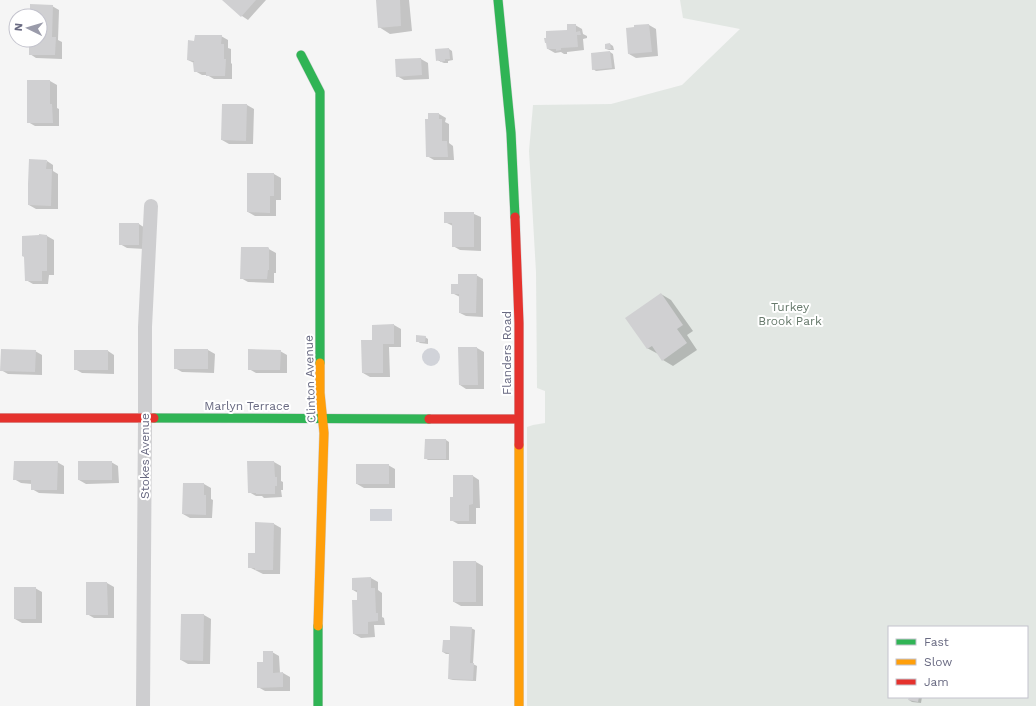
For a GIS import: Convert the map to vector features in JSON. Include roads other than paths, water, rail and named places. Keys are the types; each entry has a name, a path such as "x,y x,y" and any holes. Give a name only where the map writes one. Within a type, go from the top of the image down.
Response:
{"street":[{"name":"Flanders Road","path":"498,0 511,133 517,246 519,323 519,706"},
{"name":"Clinton Avenue","path":"301,55 320,92 320,393 324,433 318,623 318,706"},
{"name":"Stokes Avenue","path":"143,706 145,327 151,206"},
{"name":"Marlyn Terrace","path":"0,418 519,419"}],"park label":[{"name":"Turkey Brook Park","path":"790,314"}]}
